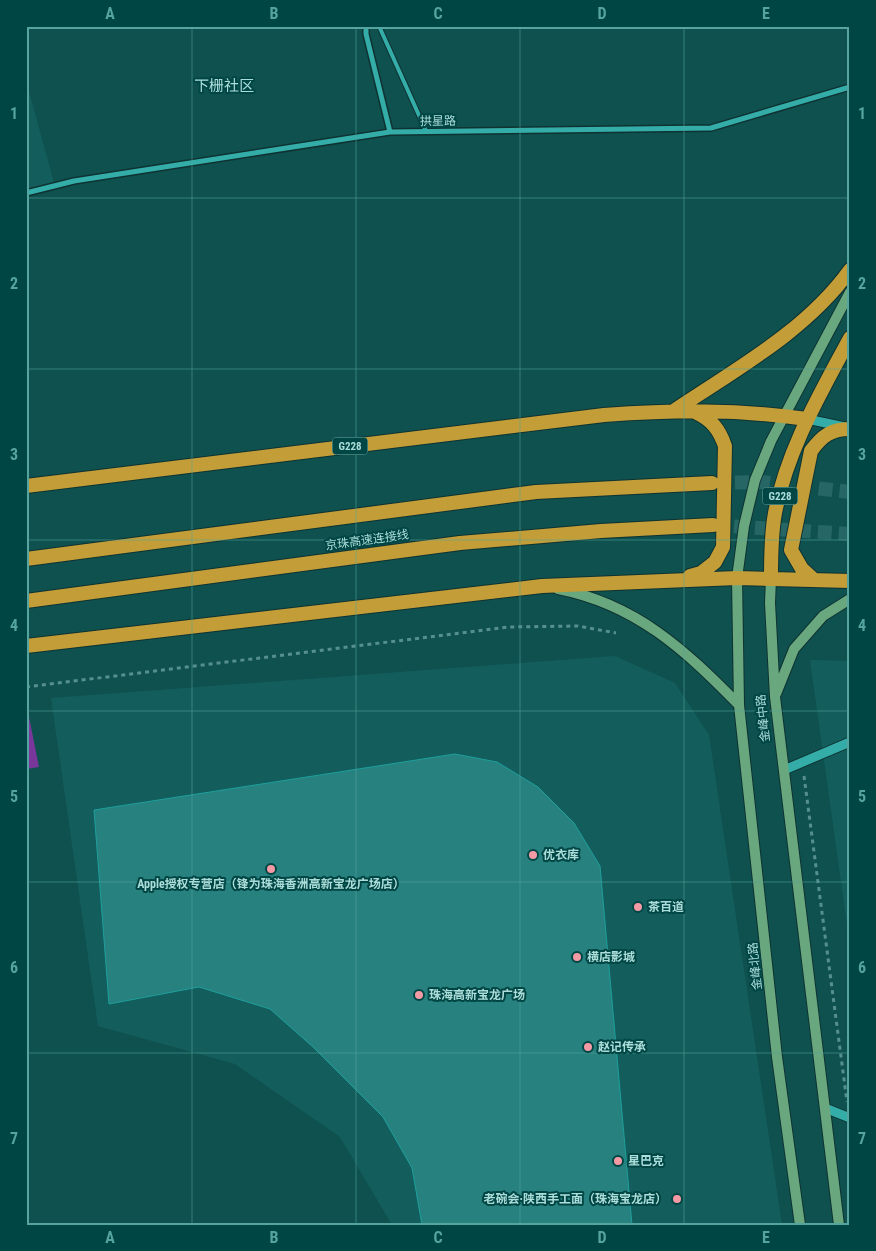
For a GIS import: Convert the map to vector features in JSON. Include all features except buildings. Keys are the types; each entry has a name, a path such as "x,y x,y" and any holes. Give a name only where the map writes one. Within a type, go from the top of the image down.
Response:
{"highway":[{"path":"675,410 799,326 837,289 850,270"},
{"name":"金峰中路","path":"771,578 775,514 788,466 807,419 850,338"},
{"path":"675,410 728,410 807,419"},
{"name":"G228","path":"26,486 594,417 675,410"},
{"path":"677,580 702,573 715,562 723,547 726,446 720,431 711,421 692,410"},
{"path":"813,579 802,569 791,550 811,451 821,437 836,429 850,428"},
{"name":"京珠高速连接线","path":"26,559 536,492 712,483"},
{"name":"京珠高速连接线","path":"26,601 460,543 601,531 713,525"},
{"path":"26,646 542,586 737,578 850,581"}],"main road":[{"name":"金峰中路","path":"739,705 737,578 744,526 755,480 771,441 850,292"},
{"name":"金峰中路","path":"771,578 770,603 775,697 825,1108"},
{"path":"542,586 605,601 634,617 687,653 739,705"},
{"path":"775,697 794,649 823,616 850,599"},
{"name":"金峰北路","path":"739,705 776,1049 800,1225"},
{"path":"825,1108 839,1225"}],"street":[{"path":"366,26 366,34 390,132"},
{"name":"拱星路","path":"26,193 74,181 390,132 711,128 850,87"},
{"path":"807,419 850,428"},
{"path":"784,770 850,742"},
{"path":"825,1108 850,1118"}],"lane":[{"path":"379,26 426,131"}],"path":[{"path":"26,687 509,627 578,626 616,633"},
{"path":"802,762 850,1118"}],"shaded area":[{"path":"26,81 55,186 26,193"},
{"path":"615,656 675,683 709,735 782,1225 392,1225 340,1137 235,1064 98,1026 51,698"},
{"path":"810,660 850,661 850,946"},
{"path":"26,702 39,767 26,769"}],"tunnel":[{"path":"714,483 762,482 850,492"},
{"path":"713,525 850,534"}],"place":[{"name":"优衣库","path":"533,855"},
{"name":"Apple授权专营店（锋为珠海香洲高新宝龙广场店）","path":"271,869"},
{"name":"茶百道","path":"638,907"},
{"name":"横店影城","path":"577,957"},
{"name":"珠海高新宝龙广场","path":"419,995"},
{"name":"赵记传承","path":"588,1047"},
{"name":"星巴克","path":"618,1161"},
{"name":"老碗会·陕西手工面（珠海宝龙店）","path":"677,1199"}],"district":[{"name":"下栅社区","path":"224,86"}]}
